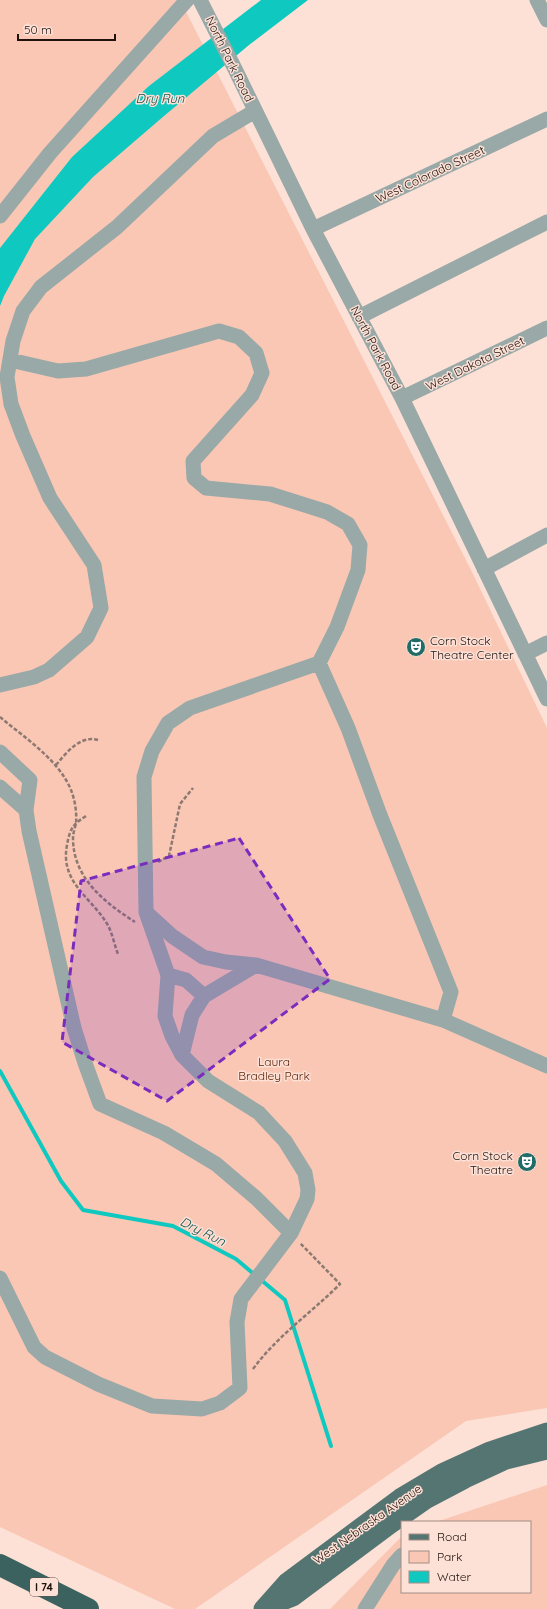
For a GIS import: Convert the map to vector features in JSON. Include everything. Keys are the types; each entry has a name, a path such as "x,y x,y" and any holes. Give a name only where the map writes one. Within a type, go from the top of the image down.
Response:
{"highway":[{"name":"I 74","path":"0,1565 88,1609"}],"main road":[{"name":"West Nebraska Avenue","path":"264,1608 287,1582 400,1498 442,1473 490,1451 547,1432"},
{"name":"West Nebraska Avenue","path":"408,1518 440,1492 506,1460 547,1450"},
{"name":"West Nebraska Avenue","path":"264,1608 293,1597 401,1523"}],"street":[{"path":"0,216 50,153 188,0"},
{"name":"North Park Road","path":"200,0 313,229 402,398 547,699"},
{"path":"537,0 547,20"},
{"path":"0,685 34,677 49,670 87,637 101,608 94,565 50,498 23,436 12,404 7,377 13,341 23,311 41,287 117,227 213,136 255,111"},
{"name":"West Colorado Street","path":"313,229 547,119"},
{"path":"359,317 547,222"},
{"name":"West Dakota Street","path":"402,398 547,328"},
{"path":"0,1278 34,1347 45,1357 98,1384 152,1406 202,1409 220,1403 240,1388 237,1322 241,1299 291,1233 307,1199 308,1190 305,1173 284,1141 259,1113 208,1081 182,1055 172,1036 165,1016 168,975 142,918 145,869 144,777 152,751 168,723 190,708 319,663 337,627 358,570 360,545 348,524 327,512 270,494 206,488 194,478 193,461 252,395 262,373 256,353 239,337 219,331 86,369 58,371 10,360"},
{"path":"484,569 547,535"},
{"path":"525,654 547,643"},
{"path":"319,663 345,721 380,815 451,992 443,1020"},
{"path":"0,752 30,780 26,810 29,832 74,1028 100,1104 164,1134 216,1164 256,1198 291,1233"},
{"path":"0,787 26,810"},
{"path":"142,918 203,957 226,962 256,965 443,1020 547,1066"},
{"path":"182,1055 192,1015 204,996 256,965"},
{"path":"168,975 186,980 204,996"},
{"path":"365,1609 401,1556"}],"path":[{"path":"0,717 56,765 71,790 75,805 76,823 73,837 74,850 78,866 85,879 112,908 142,918"},
{"path":"56,765 68,750 79,743 91,738 98,740"},
{"path":"145,869 169,856 180,804 193,788"},
{"path":"86,816 76,823 70,831 66,853 69,876 107,923 118,954"},
{"path":"240,1388 264,1354 280,1337 340,1284 291,1233"}],"highlighted area":[{"path":"239,838 330,979 167,1101 62,1042 81,881"}],"green space":[{"name":"Laura Bradley Park","path":"0,0 180,0 471,570 547,728 547,1408 466,1421 195,1609 175,1609 0,1527"},
{"path":"547,1485 547,1609 330,1609 401,1537 401,1593 531,1593 531,1521 439,1521"}],"water":[{"name":"Dry Run","path":"261,0 308,0 249,45 93,177 35,239 0,306 0,248 72,157 149,86"}],"waterway":[{"name":"Dry Run","path":"0,1071 61,1181 83,1210 173,1226 236,1259 255,1275"},
{"name":"Dry Run","path":"260,1279 285,1300 331,1446"}],"place":[{"name":"Corn Stock Theatre Center","path":"416,647"},
{"name":"Corn Stock Theatre","path":"527,1162"}]}
